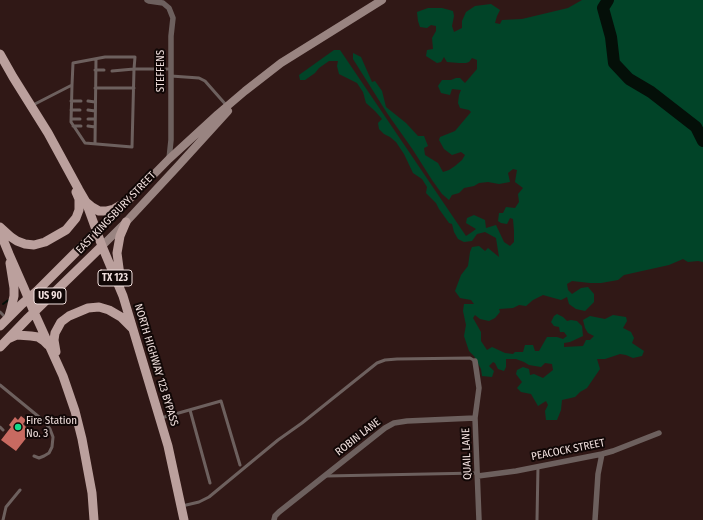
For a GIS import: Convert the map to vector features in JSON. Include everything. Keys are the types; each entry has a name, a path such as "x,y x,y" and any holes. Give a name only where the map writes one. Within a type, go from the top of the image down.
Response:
{"main road":[{"name":"EAST KINGSBURY STREET","path":"0,326 169,159 227,106 281,63 382,0"},
{"name":"NORTH HIGHWAY 123 BYPASS","path":"0,54 63,159 86,202 96,232 123,296 168,446 184,520"},
{"name":"EAST KINGSBURY STREET","path":"0,347 126,222 245,91"},
{"path":"0,227 17,241 34,245 45,242 66,230 76,218 79,210 79,199 63,159"},
{"path":"86,202 99,211 106,211 114,209 128,201"},
{"path":"123,296 117,253 120,236 126,222"},
{"path":"0,232 2,243 9,254 63,376"},
{"path":"7,318 12,309 14,296 9,254"},
{"path":"94,520 92,493 82,440 75,411 56,354 54,340 55,333 61,322 69,316 88,308 99,307 110,310 121,317 133,329"},
{"path":"7,339 17,335 38,337 52,350"}],"street":[{"name":"STEFFENS","path":"147,0 163,3 169,8 172,18 171,140 169,159"},
{"name":"QUAIL LANE","path":"475,361 478,388 475,418 479,520"},
{"name":"ROBIN LANE","path":"274,520 275,516 279,512 394,422 475,418"},
{"name":"PEACOCK STREET","path":"478,475 516,471 602,454 659,433"},
{"path":"595,520 598,474 602,454"}],"lane":[{"path":"106,57 135,57 132,147 85,143 71,122 73,63 96,59 106,57"},
{"path":"95,144 96,59"},
{"path":"112,71 134,69 171,69"},
{"path":"95,70 104,70"},
{"path":"171,76 199,78 205,81 227,106"},
{"path":"31,105 72,85"},
{"path":"95,88 134,88"},
{"path":"71,101 81,102"},
{"path":"88,102 95,102"},
{"path":"71,110 80,110"},
{"path":"88,110 95,111"},
{"path":"71,118 80,119"},
{"path":"88,119 95,119"},
{"path":"73,126 80,126"},
{"path":"88,126 95,126"},
{"path":"0,312 7,318"},
{"path":"182,506 199,502 209,497 278,440 302,423 377,363 385,360 397,359 470,358 475,361"},
{"path":"0,385 44,421 50,429 53,438 52,447 44,456 39,458 34,456"},
{"path":"160,418 221,401 240,465"},
{"path":"190,410 210,484"},
{"path":"537,520 538,466"},
{"path":"324,476 478,475"},
{"path":"3,520 6,507 20,490"}],"green space":[{"path":"582,0 703,0 703,262 688,262 683,259 669,265 624,275 618,280 601,283 572,281 567,284 568,290 572,294 581,288 588,287 594,294 594,302 585,311 576,309 569,304 567,297 561,300 543,295 533,300 526,306 519,305 513,308 499,309 500,312 495,318 489,321 480,319 475,315 473,318 481,332 481,341 487,350 492,347 505,353 513,354 515,352 523,352 525,345 533,345 535,351 539,351 547,337 557,337 563,339 567,336 564,332 560,332 559,327 554,326 551,322 557,314 567,321 577,321 582,326 583,336 564,343 564,347 583,346 586,340 590,340 594,336 588,333 583,320 590,316 605,319 613,315 626,317 627,321 623,328 631,332 634,338 632,343 644,351 642,356 633,358 620,354 605,359 597,359 600,369 587,388 575,397 562,400 561,410 557,420 546,420 545,411 548,405 546,401 538,406 531,394 521,392 517,388 522,382 516,374 517,370 523,367 529,369 530,375 534,374 543,378 553,370 552,364 545,363 541,367 529,365 516,359 506,359 506,367 504,371 498,369 493,362 489,366 494,371 492,377 482,376 481,369 474,356 469,351 464,336 466,325 463,311 464,304 474,304 471,300 460,298 455,291 461,275 468,266 472,247 479,246 485,251 488,248 499,257 496,238 485,232 477,234 472,241 464,242 458,239 452,224 449,223 436,203 426,193 427,187 422,179 413,173 404,154 396,142 379,129 378,123 382,119 366,103 363,92 357,83 339,74 337,66 338,61 329,61 305,80 300,80 299,75 334,50 340,50 466,236 476,229 466,223 467,218 474,215 485,220 486,228 496,225 504,242 510,246 514,242 513,219 510,218 507,224 498,221 499,213 503,213 506,207 515,208 519,202 518,194 523,188 515,182 517,170 513,169 508,173 510,182 499,184 488,182 479,183 474,186 464,188 459,193 452,195 449,200 442,194 432,180 387,113 353,59 353,53 361,57 372,82 375,81 382,91 386,107 406,123 418,136 424,136 428,146 424,148 425,155 438,163 443,172 455,166 465,155 461,152 452,155 444,149 439,140 440,137 455,131 471,112 460,108 458,103 461,90 452,89 450,95 441,93 438,86 442,80 451,80 456,78 460,78 465,83 477,69 477,60 472,58 466,63 447,62 444,57 441,62 437,63 426,56 427,50 433,49 432,38 436,31 436,26 431,25 427,28 420,27 417,12 428,8 442,8 453,11 454,16 452,26 454,32 462,28 462,21 466,12 475,6 491,4 500,10 495,23 500,24 502,20 522,19 568,8"}],"building":[{"path":"21,416 26,420 23,424 31,432 16,451 1,440 11,427 9,425 15,417 18,420"}],"waterway":[{"path":"608,0 603,8 611,37 614,63 629,79 651,92 696,127 703,141"},
{"path":"3,304 9,300"}],"place":[{"name":"Fire Station No. 3","path":"18,427"}]}
